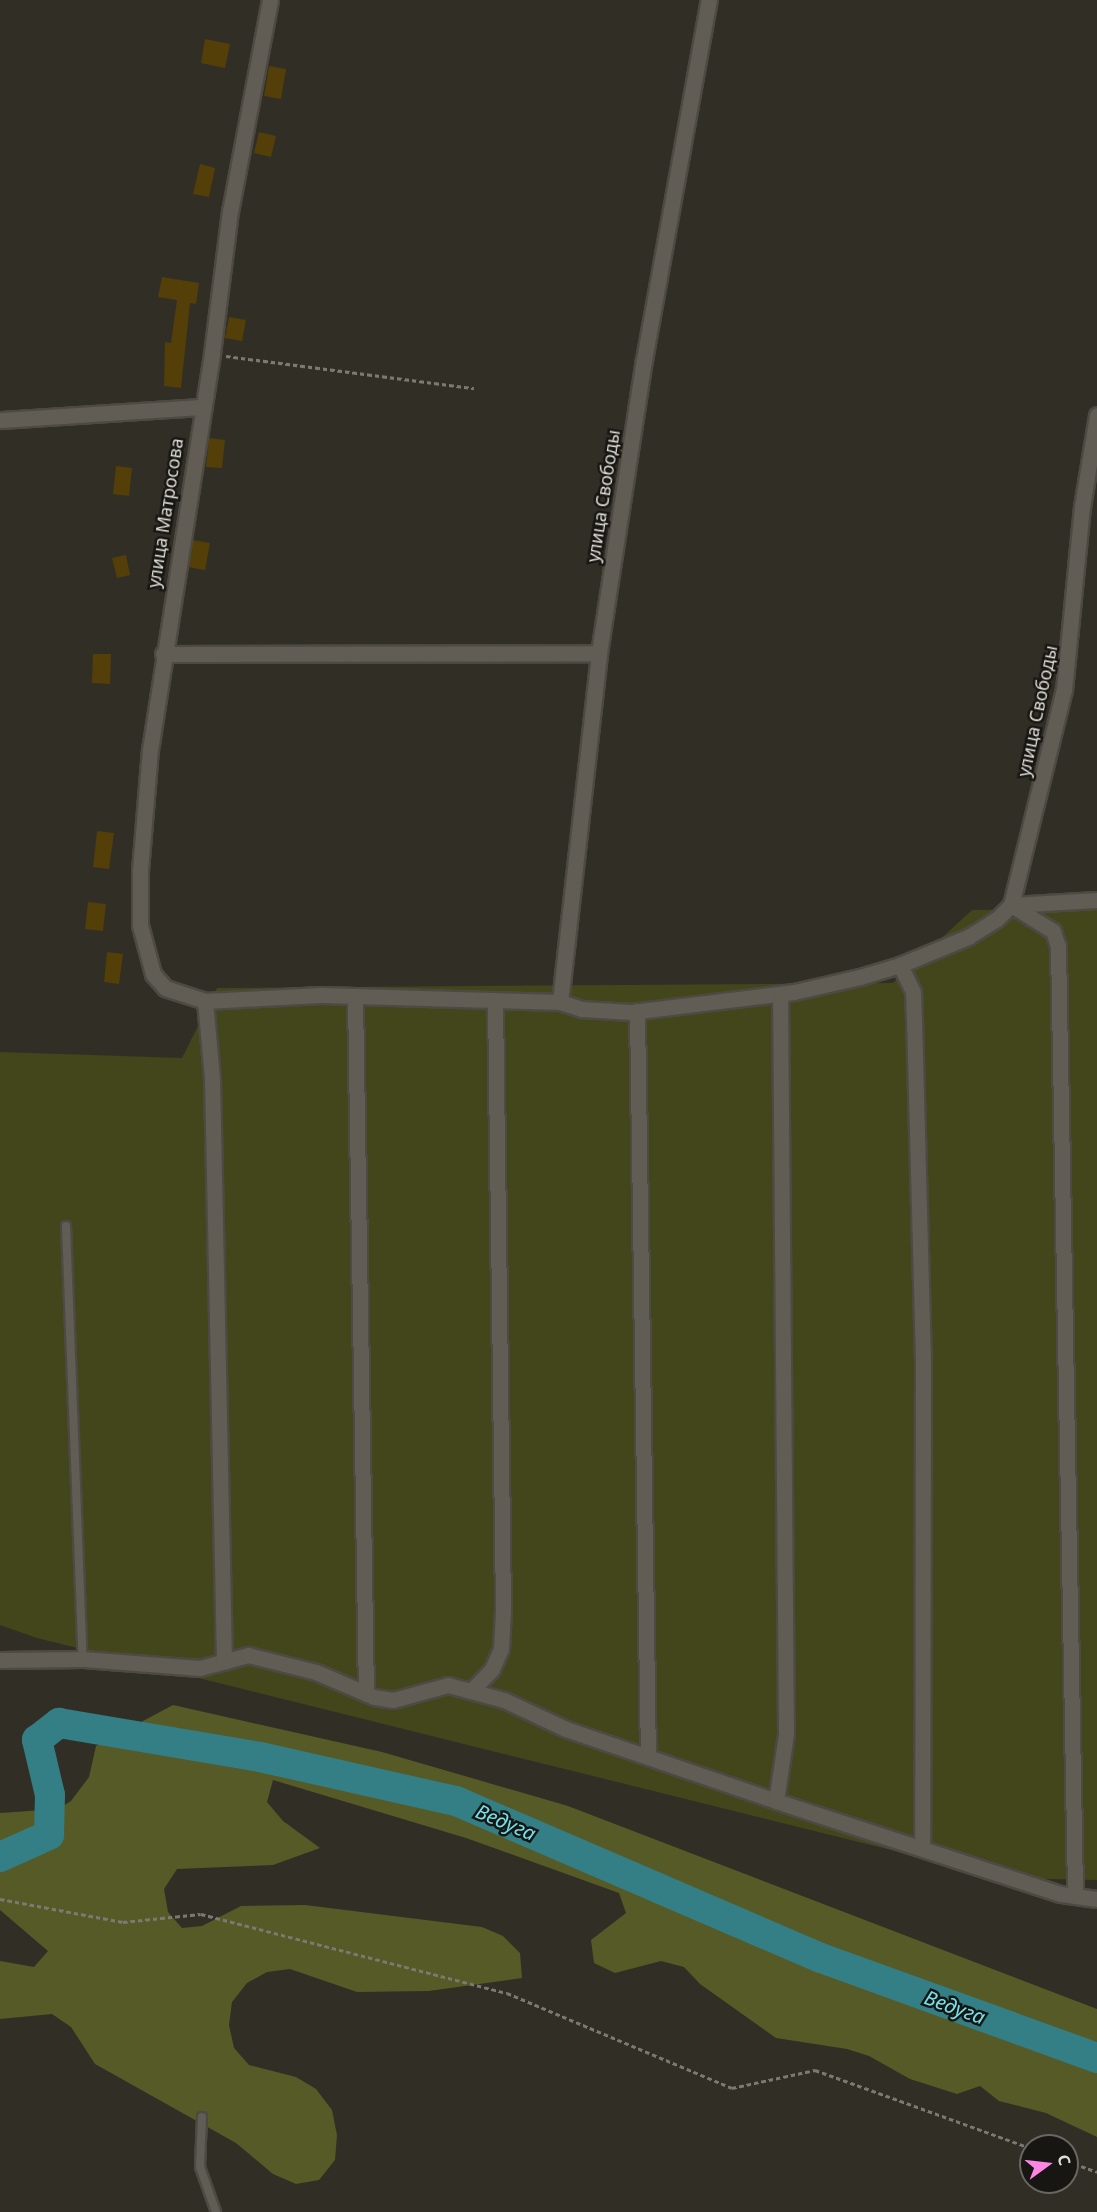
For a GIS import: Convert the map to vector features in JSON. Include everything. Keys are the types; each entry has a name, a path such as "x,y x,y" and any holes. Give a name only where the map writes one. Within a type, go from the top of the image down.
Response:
{"street":[{"name":"улица Матросова","path":"270,0 230,211 212,354 201,407 150,749 140,872 140,925 153,974 165,988 205,1001 355,996 560,1002 582,1009 637,1011 780,994 900,965 968,937 997,919 1011,904"},
{"name":"улица Свободы","path":"560,1002 599,653 644,360 709,0"},
{"path":"0,420 201,407"},
{"name":"улица Свободы","path":"1011,904 1064,690 1082,507 1097,415"},
{"path":"163,654 599,653"},
{"path":"1011,904 1097,900"},
{"path":"1011,904 1053,931 1058,946 1075,1896"},
{"path":"900,965 914,992 923,1365 922,1848"},
{"path":"776,1801 786,1734 780,994"},
{"path":"355,996 366,1694"},
{"path":"471,1691 492,1669 501,1649 503,1610 495,1000"},
{"path":"205,1001 212,1078 224,1662"},
{"path":"637,1011 648,1757"},
{"path":"0,1660 83,1659 200,1668 248,1655 280,1660 366,1694 393,1700 447,1685 471,1691 648,1757 776,1801 1075,1896 1097,1899"}],"lane":[{"path":"66,1226 83,1659"},
{"path":"202,2117 200,2167 216,2212"}],"path":[{"path":"212,354 474,388"},
{"path":"0,1899 123,1922 201,1914 507,1993 732,2088 815,2070 1019,2144"},
{"path":"1079,2165 1097,2172"}],"green space":[{"path":"1097,908 1097,1880 1004,1878 37,1638 0,1625 0,1052 182,1058 217,988 893,983 972,910"},
{"path":"173,1705 382,1752 568,1806 1097,2009 1097,2137 1046,2113 999,2101 980,2086 957,2094 910,2079 869,2056 847,2049 776,2038 700,1984 684,1967 661,1961 615,1973 594,1963 591,1940 626,1913 619,1893 466,1838 273,1780 267,1802 283,1821 320,1848 273,1865 177,1869 164,1889 168,1912 182,1928 202,1926 241,1906 305,1905 482,1927 503,1936 520,1953 522,1978 429,1991 357,1992 290,1969 267,1972 247,1983 232,2002 229,2025 234,2048 249,2065 296,2077 316,2089 332,2110 337,2135 335,2160 319,2180 296,2184 273,2174 236,2143 95,2064 71,2027 52,2014 0,2019 0,1961 34,1967 48,1951 0,1910 0,1813 58,1809 71,1801 89,1777 96,1746"}],"building":[{"path":"205,39 230,44 225,68 201,63"},
{"path":"269,66 286,69 281,99 264,96"},
{"path":"259,132 276,136 271,157 254,153"},
{"path":"200,164 215,168 209,197 193,194"},
{"path":"162,277 199,283 196,304 190,303 181,388 164,386 165,342 171,343 177,300 158,297"},
{"path":"229,317 246,320 242,341 225,338"},
{"path":"209,438 225,440 222,468 206,467"},
{"path":"116,466 132,468 129,496 113,494"},
{"path":"193,540 210,543 205,570 188,567"},
{"path":"126,555 130,575 117,578 112,558"},
{"path":"93,654 111,654 110,684 92,683"},
{"path":"97,831 114,833 109,869 93,867"},
{"path":"88,902 106,904 103,931 85,929"},
{"path":"107,952 123,954 119,984 104,982"}],"waterway":[{"name":"Ведуга","path":"0,1857 49,1835 50,1795 37,1740 59,1723 260,1757 456,1801 821,1958 1097,2058"}]}
